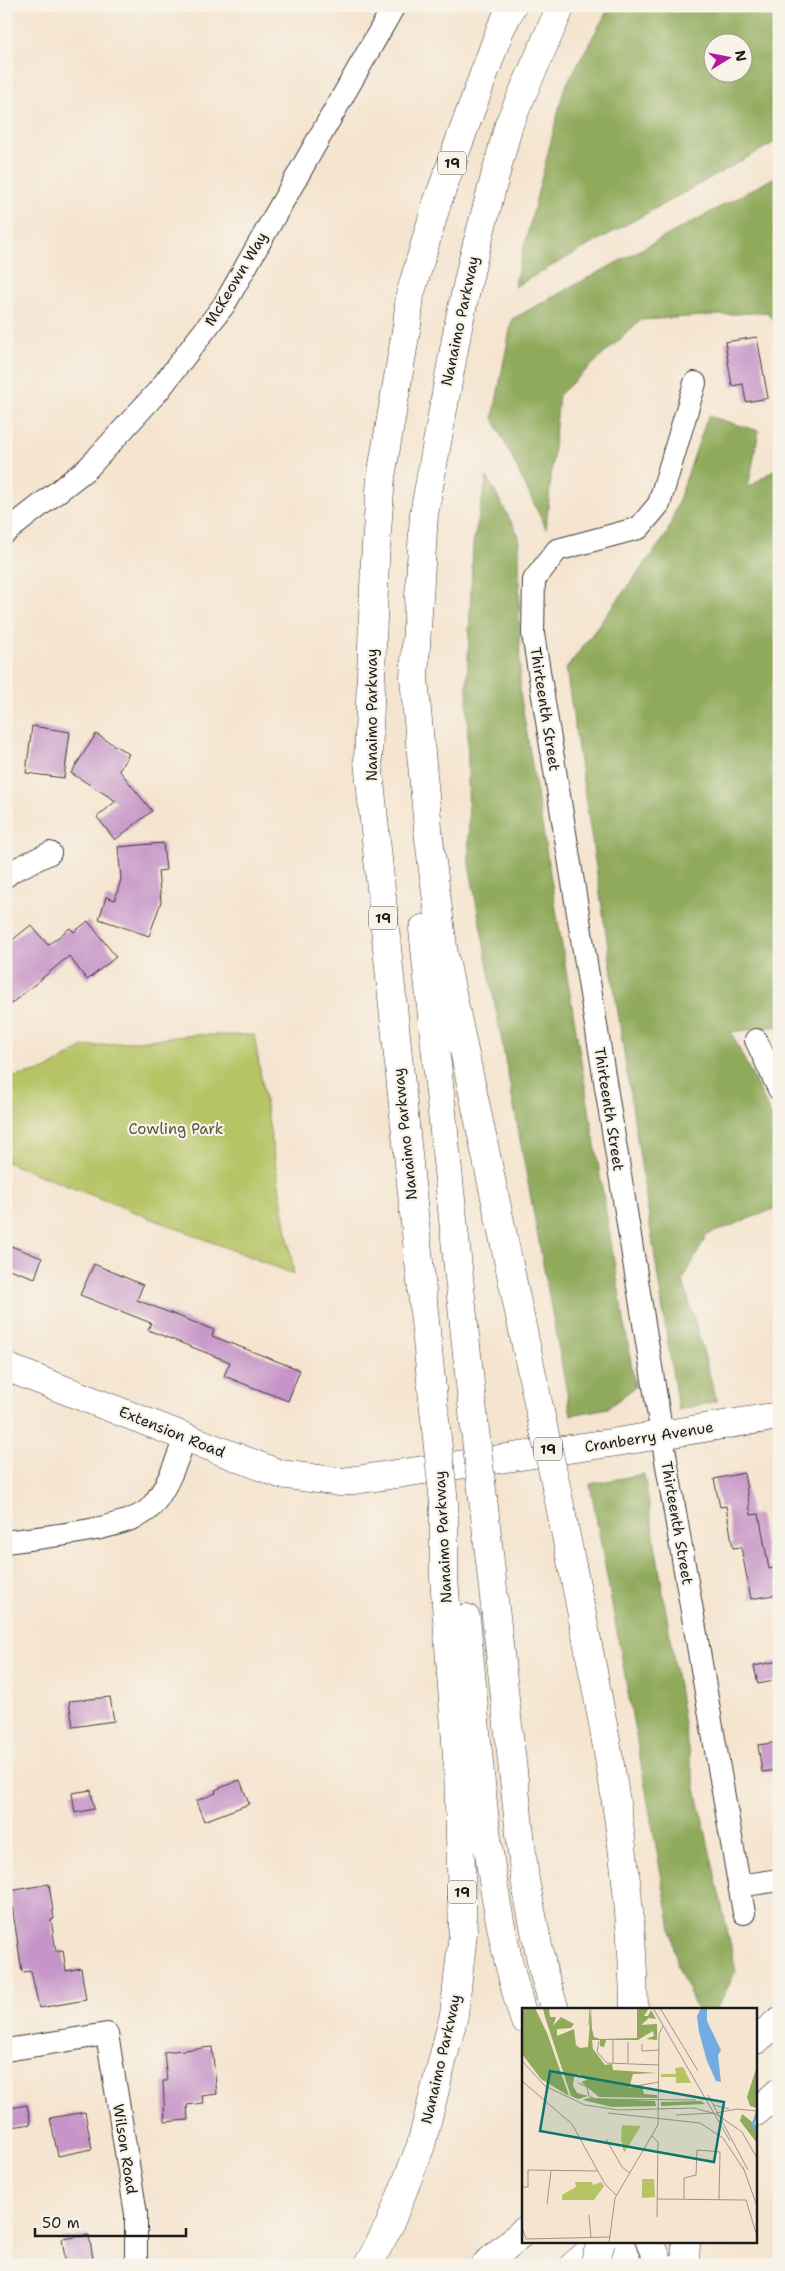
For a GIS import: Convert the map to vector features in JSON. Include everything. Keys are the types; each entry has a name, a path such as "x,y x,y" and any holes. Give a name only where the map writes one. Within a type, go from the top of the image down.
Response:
{"main road":[{"name":"Nanaimo Parkway","path":"368,2265 389,2226 421,2145 454,2015 463,1934 458,1770 444,1577 444,1504 368,761 375,560 381,478 407,325 410,295 437,203 500,30 512,6"},
{"name":"Nanaimo Parkway","path":"561,6 509,124 467,286 449,368 424,514 414,678 429,839 444,955 556,1486 616,1799 630,1896 634,1997"},
{"path":"414,678 411,740 420,889 482,1498 526,1880 543,1971 554,2008"},
{"name":"Extension Road","path":"6,1367 280,1474 341,1482"},
{"name":"Cranberry Avenue","path":"341,1482 779,1416"},
{"path":"444,1504 463,1590 489,1856 503,1943 522,2012"},
{"path":"758,2038 779,2021"},
{"path":"758,2110 779,2092"},
{"path":"485,2265 522,2233"},
{"path":"574,2265 599,2244"},
{"path":"594,2265 600,2244"},
{"path":"619,2244 628,2265"},
{"path":"651,2244 660,2265"},
{"path":"685,2265 686,2244"}],"street":[{"name":"McKeown Way","path":"6,532 88,468 160,390 224,305 394,6"},
{"name":"Thirteenth Street","path":"695,383 659,504 638,528 557,550 534,580 533,634 662,1435 744,1913"},
{"path":"6,876 12,871 50,853"},
{"path":"756,1040 779,1089"},
{"path":"6,1542 119,1524 150,1508 169,1480 185,1438"},
{"path":"739,1886 779,1880"},
{"name":"Wilson Road","path":"6,2050 107,2034 136,2214 136,2265"}],"green space":[{"path":"610,6 779,6 779,140 514,287 564,89"},
{"path":"779,175 779,328 767,312 641,320 559,395 546,529 493,418 512,319"},
{"path":"708,416 759,431 748,488 779,466 779,1026 731,1032 779,1131 779,1207 707,1235 683,1280 717,1401 678,1410 566,669 667,534"},
{"path":"487,477 519,536 520,692 635,1387 608,1408 571,1415 469,864 467,680 473,544"},
{"name":"Cowling Park","path":"193,1035 254,1035 294,1274 6,1162 6,1079 45,1070 83,1047"},
{"path":"644,1474 690,1761 736,1971 717,2008 696,2008 678,1967 590,1484"}],"building":[{"path":"757,337 768,398 746,402 743,384 732,386 725,342"},
{"path":"32,726 70,732 64,778 26,773"},
{"path":"96,734 129,754 119,770 152,811 115,840 97,817 116,801 71,773"},
{"path":"163,843 166,870 158,871 161,902 149,936 99,919 106,897 115,900 121,879 118,847"},
{"path":"88,921 116,957 87,980 69,956 6,1008 6,945 31,925 48,945 70,928 74,932"},
{"path":"6,1244 42,1258 35,1278 6,1268"},
{"path":"94,1264 143,1285 137,1300 214,1330 212,1336 300,1370 288,1401 224,1376 230,1362 148,1330 151,1323 80,1295"},
{"path":"744,1473 751,1515 759,1514 769,1569 779,1567 779,1594 751,1599 741,1547 733,1548 726,1506 720,1507 714,1479"},
{"path":"779,1661 779,1680 758,1684 754,1666"},
{"path":"110,1697 114,1721 73,1727 69,1701"},
{"path":"779,1742 779,1770 762,1772 758,1745"},
{"path":"240,1780 249,1804 204,1821 196,1801 216,1793 215,1790"},
{"path":"91,1790 94,1809 75,1813 72,1793"},
{"path":"49,1884 54,1919 51,1920 56,1951 63,1950 66,1971 81,1968 86,2000 39,2008 31,1971 22,1972 10,1891"},
{"path":"212,2047 217,2094 202,2096 204,2103 187,2105 188,2120 165,2122 163,2081 167,2081 164,2052"},
{"path":"27,2105 31,2124 6,2128 6,2109"},
{"path":"85,2112 92,2149 58,2156 50,2118"},
{"path":"89,2235 94,2265 66,2265 62,2239"}]}
